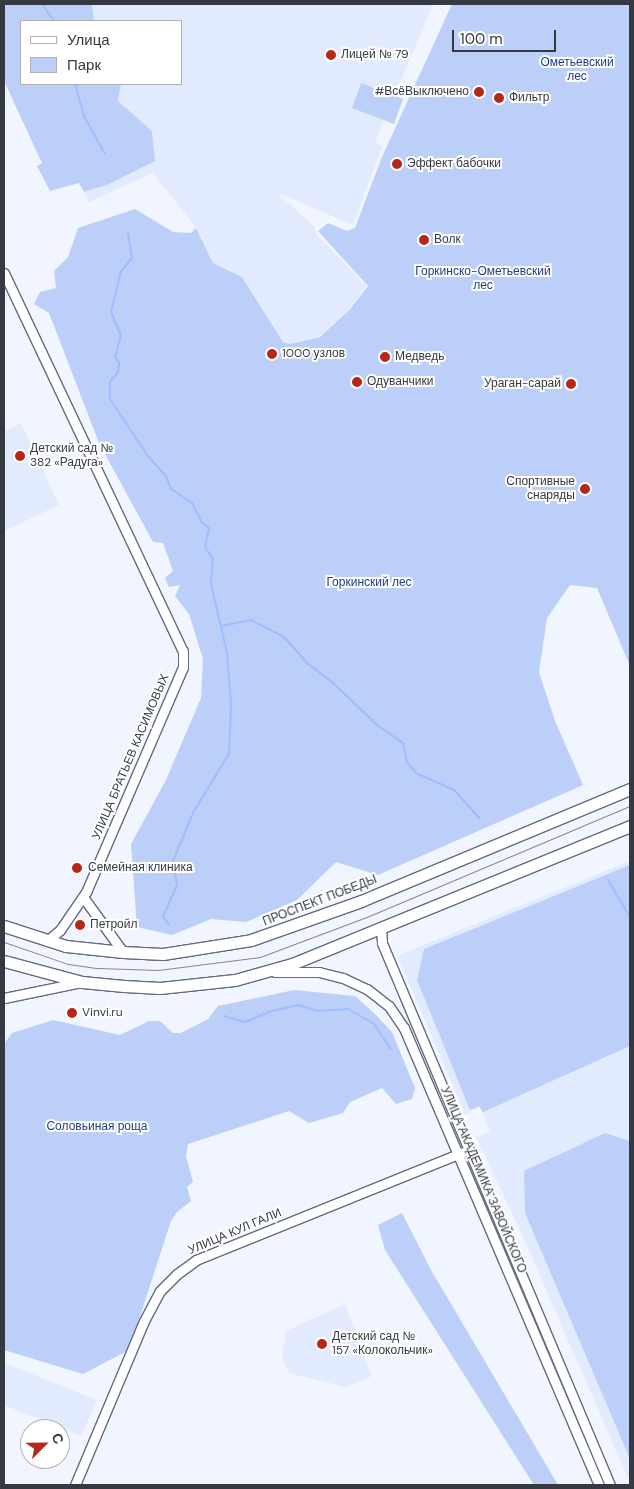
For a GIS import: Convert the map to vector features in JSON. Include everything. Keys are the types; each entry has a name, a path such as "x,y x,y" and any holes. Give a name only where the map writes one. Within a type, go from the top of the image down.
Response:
{"main road":[{"name":"ПРОСПЕКТ ПОБЕДЫ","path":"4,926 47,941 123,952 163,954 217,948 281,931 630,789"},
{"path":"4,961 82,982 160,988 208,984 268,973 630,826"}],"street":[{"name":"УЛИЦА БРАТЬЕВ КАСИМОВЫХ","path":"4,273 183,651 183,668 83,897 60,930 47,941"},
{"path":"83,897 123,952"},
{"name":"УЛИЦА АКАДЕМИКА ЗАВОЙСКОГО","path":"381,928 382,943 610,1485"},
{"name":"УЛИЦА АКАДЕМИКА ЗАВОЙСКОГО","path":"268,973 319,972 344,978 367,989 389,1006 414,1044 458,1154 599,1485"},
{"path":"4,998 82,982"},
{"name":"УЛИЦА КУЛ ГАЛИ","path":"75,1485 144,1321 160,1291 177,1274 196,1260 468,1150"}],"shaded area":[{"path":"92,4 433,4 375,142 382,147 353,225 276,192 314,226 317,235 366,286 349,309 320,336 290,344 283,342 242,277 213,263 196,228 153,173 89,202 84,192 107,185 155,161 152,131 118,101 121,85 182,85 182,20 94,20"},
{"name":"Детский сад № 382 «Радуга»","path":"21,423 59,505 4,531 4,431"},
{"path":"630,861 630,1483 524,1239 476,1137 490,1131 480,1107 465,1114 398,958 401,954"},
{"name":"Детский сад № 157 «Колокольчик»","path":"345,1304 372,1376 346,1387 289,1373 282,1357 286,1331"},
{"path":"4,1363 97,1400 81,1436 70,1432 70,1419 39,1419 4,1405"}],"green space":[{"path":"4,4 92,4 94,20 20,20 20,85 121,85 118,101 152,131 155,161 107,185 84,192 79,183 50,191 37,166 42,163 4,81"},
{"name":"Горкинский лес","path":"452,4 630,4 630,666 597,588 570,585 547,618 539,672 555,721 583,785 378,875 336,862 297,900 246,922 211,919 172,935 137,927 131,844 165,782 201,698 203,659 189,614 175,596 180,585 169,587 165,578 173,571 163,543 153,542 99,443 49,313 34,304 40,292 56,288 54,271 68,257 78,228 135,209 173,232 191,233 196,228 213,263 242,277 283,342 290,344 320,337 350,309 368,286 318,231 328,223 347,231 355,228 382,157"},
{"path":"361,83 403,99 394,124 352,108"},
{"path":"630,865 630,1046 483,1112 479,1106 470,1110 417,980 424,949"},
{"name":"Соловьиная роща","path":"294,990 355,996 374,1013 392,1032 415,1088 412,1099 396,1104 382,1088 350,1102 343,1113 309,1123 289,1111 188,1144 186,1156 193,1182 187,1187 191,1201 177,1212 171,1221 129,1350 83,1374 4,1350 4,1044 12,1033 53,1020 120,1035 149,1021 160,1021 173,1033 181,1033 208,1019 218,1006"},
{"path":"605,1133 630,1141 630,1459 525,1213 524,1171"},
{"path":"402,1213 431,1270 558,1485 534,1485 385,1250 378,1225"}],"waterway":[{"path":"42,4 53,20"},
{"path":"75,85 85,118 105,154"},
{"path":"128,233 132,258 121,271 111,312 121,335 115,357 119,363 118,372 110,382 110,399 147,455 166,476 171,489 192,503 202,523 209,528 205,547 213,559 211,584 227,653 231,704 229,754 194,811 173,861 177,885 163,916 169,925"},
{"path":"222,626 251,620 283,636 307,663 332,682 377,725 403,743 407,762 416,773 454,790 479,818"},
{"path":"608,880 630,917"},
{"path":"224,1016 245,1022 268,1012 298,1005 318,1011 348,1009 374,1024 391,1049"}],"tram line":[{"path":"4,942 68,964 98,968 158,970 260,957 369,916 630,806"}],"place":[{"name":"Лицей № 79","path":"331,55"},
{"name":"#ВсёВыключено","path":"479,92"},
{"name":"Фильтр","path":"499,98"},
{"name":"Эффект бабочки","path":"397,164"},
{"name":"Волк","path":"424,240"},
{"name":"1000 узлов","path":"272,354"},
{"name":"Медведь","path":"385,357"},
{"name":"Одуванчики","path":"357,382"},
{"name":"Ураган-сарай","path":"571,384"},
{"name":"Детский сад № 382 «Радуга»","path":"20,456"},
{"name":"Спортивные снаряды","path":"585,489"},
{"name":"Семейная клиника","path":"77,868"},
{"name":"Петройл","path":"80,925"},
{"name":"Vinvi.ru","path":"72,1013"},
{"name":"Детский сад № 157 «Колокольчик»","path":"322,1344"}],"park label":[{"name":"Ометьевский лес","path":"577,70"},
{"name":"Горкинско-Ометьевский лес","path":"483,279"}]}
